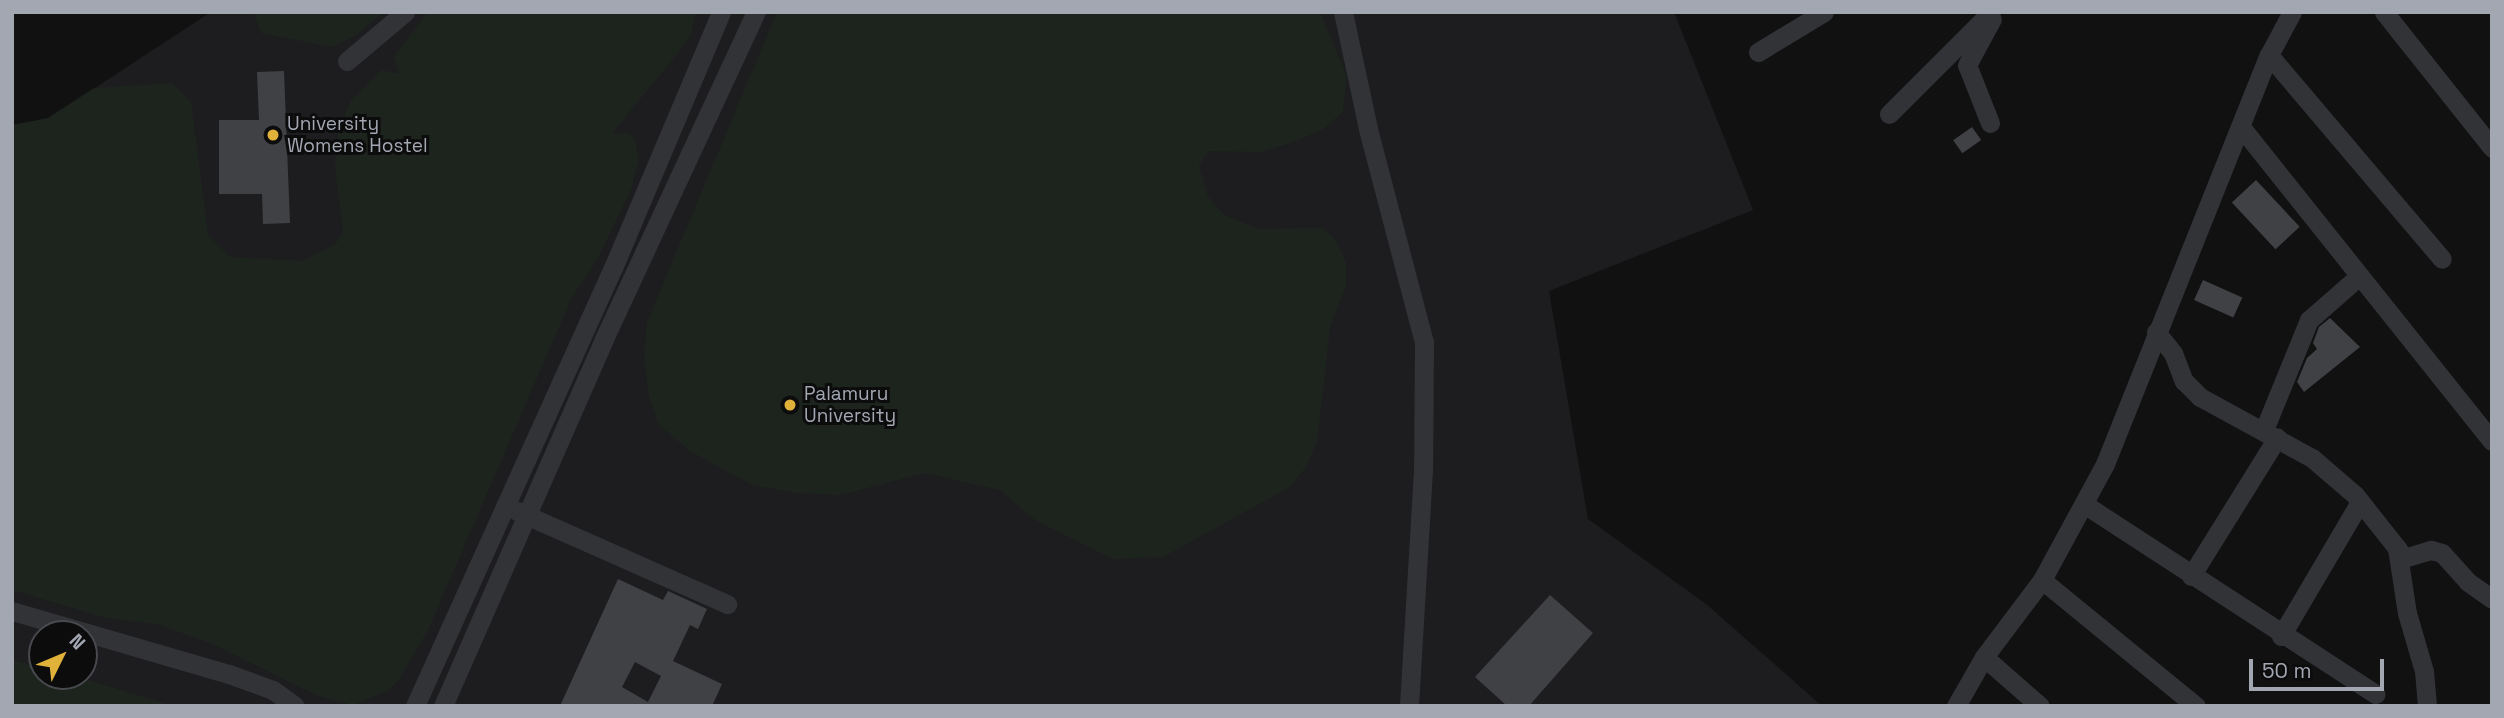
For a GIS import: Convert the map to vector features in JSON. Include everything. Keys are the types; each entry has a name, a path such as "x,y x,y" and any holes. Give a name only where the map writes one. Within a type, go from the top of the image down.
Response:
{"street":[{"path":"347,61 404,12"},
{"path":"415,706 612,268 721,12"},
{"path":"443,706 756,12"},
{"path":"1343,12 1368,129 1424,342 1423,483 1409,706"},
{"path":"1758,52 1824,12"},
{"path":"1889,114 1993,12"},
{"path":"1990,123 1968,65 1993,12"},
{"path":"1956,706 1984,657 2042,580 2105,464 2156,332 2201,233 2269,55 2292,12"},
{"path":"2384,12 2492,148"},
{"path":"2269,55 2442,259"},
{"path":"2241,127 2492,441"},
{"path":"2191,576 2271,434 2309,320 2359,276"},
{"path":"2156,332 2173,354 2184,381 2200,397 2312,458 2360,502 2404,558 2431,550 2442,553 2468,582 2492,599"},
{"path":"2281,636 2360,502"},
{"path":"2084,504 2281,636 2375,694"},
{"path":"503,506 727,604"},
{"path":"2397,548 2407,612 2424,671 2427,706"},
{"path":"2042,580 2196,706"},
{"path":"12,611 229,674 273,690 295,706"},
{"path":"1984,657 2040,706"},
{"path":"431,666 455,676"}],"shaded area":[{"name":"Palamuru University","path":"211,12 1674,12 1753,210 1549,291 1588,519 1706,604 1822,706 12,706 12,133 49,118"},
{"path":"254,12 384,12 358,34 332,47 261,33"},
{"path":"428,12 695,12 695,17 691,34 678,53 612,133 629,134 635,140 639,160 630,192 597,260 572,297 428,630 399,680 387,691 353,705 318,696 213,644 157,624 106,618 12,590 12,125 48,118 94,88 172,83 191,102 208,235 230,257 303,261 335,244 343,232 335,168 338,132 350,102 382,70 399,74 394,56"},
{"path":"777,12 1320,12 1347,77 1343,112 1322,130 1288,144 1261,152 1209,151 1199,165 1208,197 1226,216 1259,229 1322,228 1335,239 1346,262 1346,285 1330,328 1317,441 1306,467 1290,487 1163,557 1113,559 1035,520 1000,490 925,473 840,495 797,493 752,485 690,451 659,425 649,396 644,360 647,322"},
{"path":"12,660 28,664 28,690 98,690 98,683 173,706 12,706"}],"building":[{"name":"University Womens Hostel","path":"284,71 290,223 263,224 262,194 219,194 219,120 259,120 257,72"},
{"path":"1972,127 1981,140 1962,153 1953,140"},
{"path":"2256,180 2300,227 2276,249 2232,203"},
{"path":"2203,280 2242,297 2233,318 2194,300"},
{"path":"2330,318 2360,347 2304,392 2297,382 2307,358 2317,349 2313,343 2319,327"},
{"path":"618,579 663,600 668,591 707,609 698,629 690,625 673,661 722,684 712,706 560,706","holes":["635,662 661,676 648,702 622,687"]},
{"path":"1550,595 1593,633 1529,706 1507,706 1475,677"}],"place":[{"name":"University Womens Hostel","path":"273,135"},
{"name":"Palamuru University","path":"790,405"}]}
